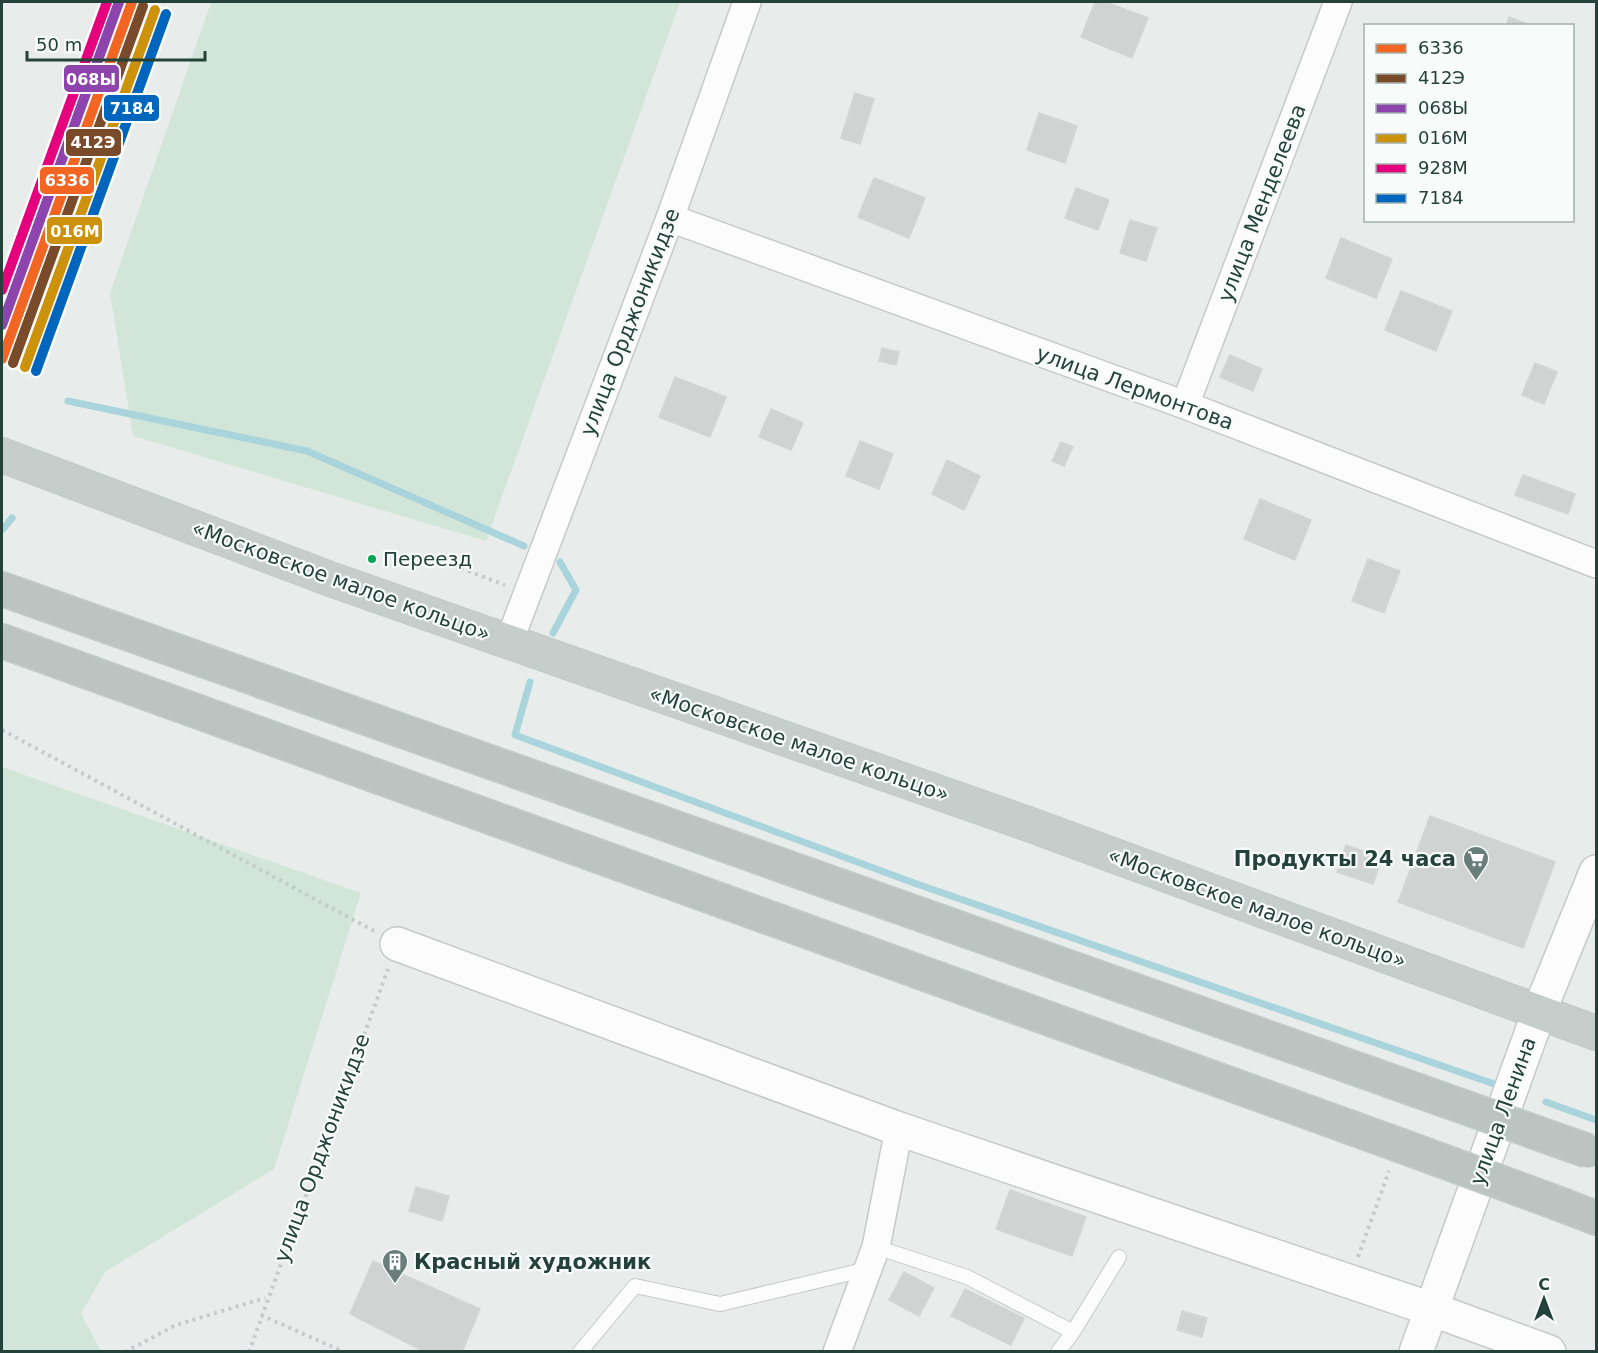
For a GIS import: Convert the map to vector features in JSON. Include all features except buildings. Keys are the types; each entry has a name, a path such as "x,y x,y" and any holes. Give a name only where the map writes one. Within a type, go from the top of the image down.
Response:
{"highway":[{"name":"«Московское малое кольцо»","path":"2,455 333,580 1031,825 1596,1033"},
{"path":"2,589 1592,1152"},
{"path":"2,641 1596,1218"}],"street":[{"name":"улица Орджоникидзе","path":"509,642 670,218 747,2"},
{"name":"улица Менделеева","path":"1185,405 1338,2"},
{"name":"улица Лермонтова","path":"670,218 1185,405 1596,564"},
{"name":"улица Ленина","path":"1416,1352 1539,1012 1596,872"},
{"path":"397,944 899,1129 1431,1309 1550,1352"},
{"path":"837,1352 872,1258 899,1129"}],"lane":[{"path":"1058,1352 1073,1332 1119,1257"},
{"path":"580,1352 635,1286 720,1304 872,1258 967,1277 1073,1332"}],"path":[{"path":"447,563 527,593"},
{"path":"2,730 397,944"},
{"name":"улица Орджоникидзе","path":"249,1352 397,944"},
{"path":"1365,1236 1399,1145"},
{"path":"125,1352 176,1325 265,1298"},
{"path":"261,1315 344,1352"}],"green space":[{"path":"211,2 680,2 486,541 133,436 110,293"},
{"path":"2,767 361,893 274,1169 105,1272 81,1314 101,1351 2,1351"}],"waterway":[{"path":"68,401 307,451 524,546"},
{"path":"2,530 12,518"},
{"path":"553,633 576,590 560,562"},
{"path":"530,682 515,735 914,883 1503,1087"},
{"path":"1546,1102 1596,1120"}],"transit line":[{"name":"928М","path":"2,290 107,2"},
{"name":"068Ы","path":"2,325 119,2"},
{"name":"6336","path":"2,359 132,2"},
{"name":"412Э","path":"13,363 143,6"},
{"name":"016М","path":"25,367 155,10"},
{"name":"7184","path":"36,371 166,14"}],"place":[{"name":"Переезд","path":"372,559"},
{"name":"Продукты 24 часа","path":"1476,882"},
{"name":"Красный художник","path":"395,1285"}]}
